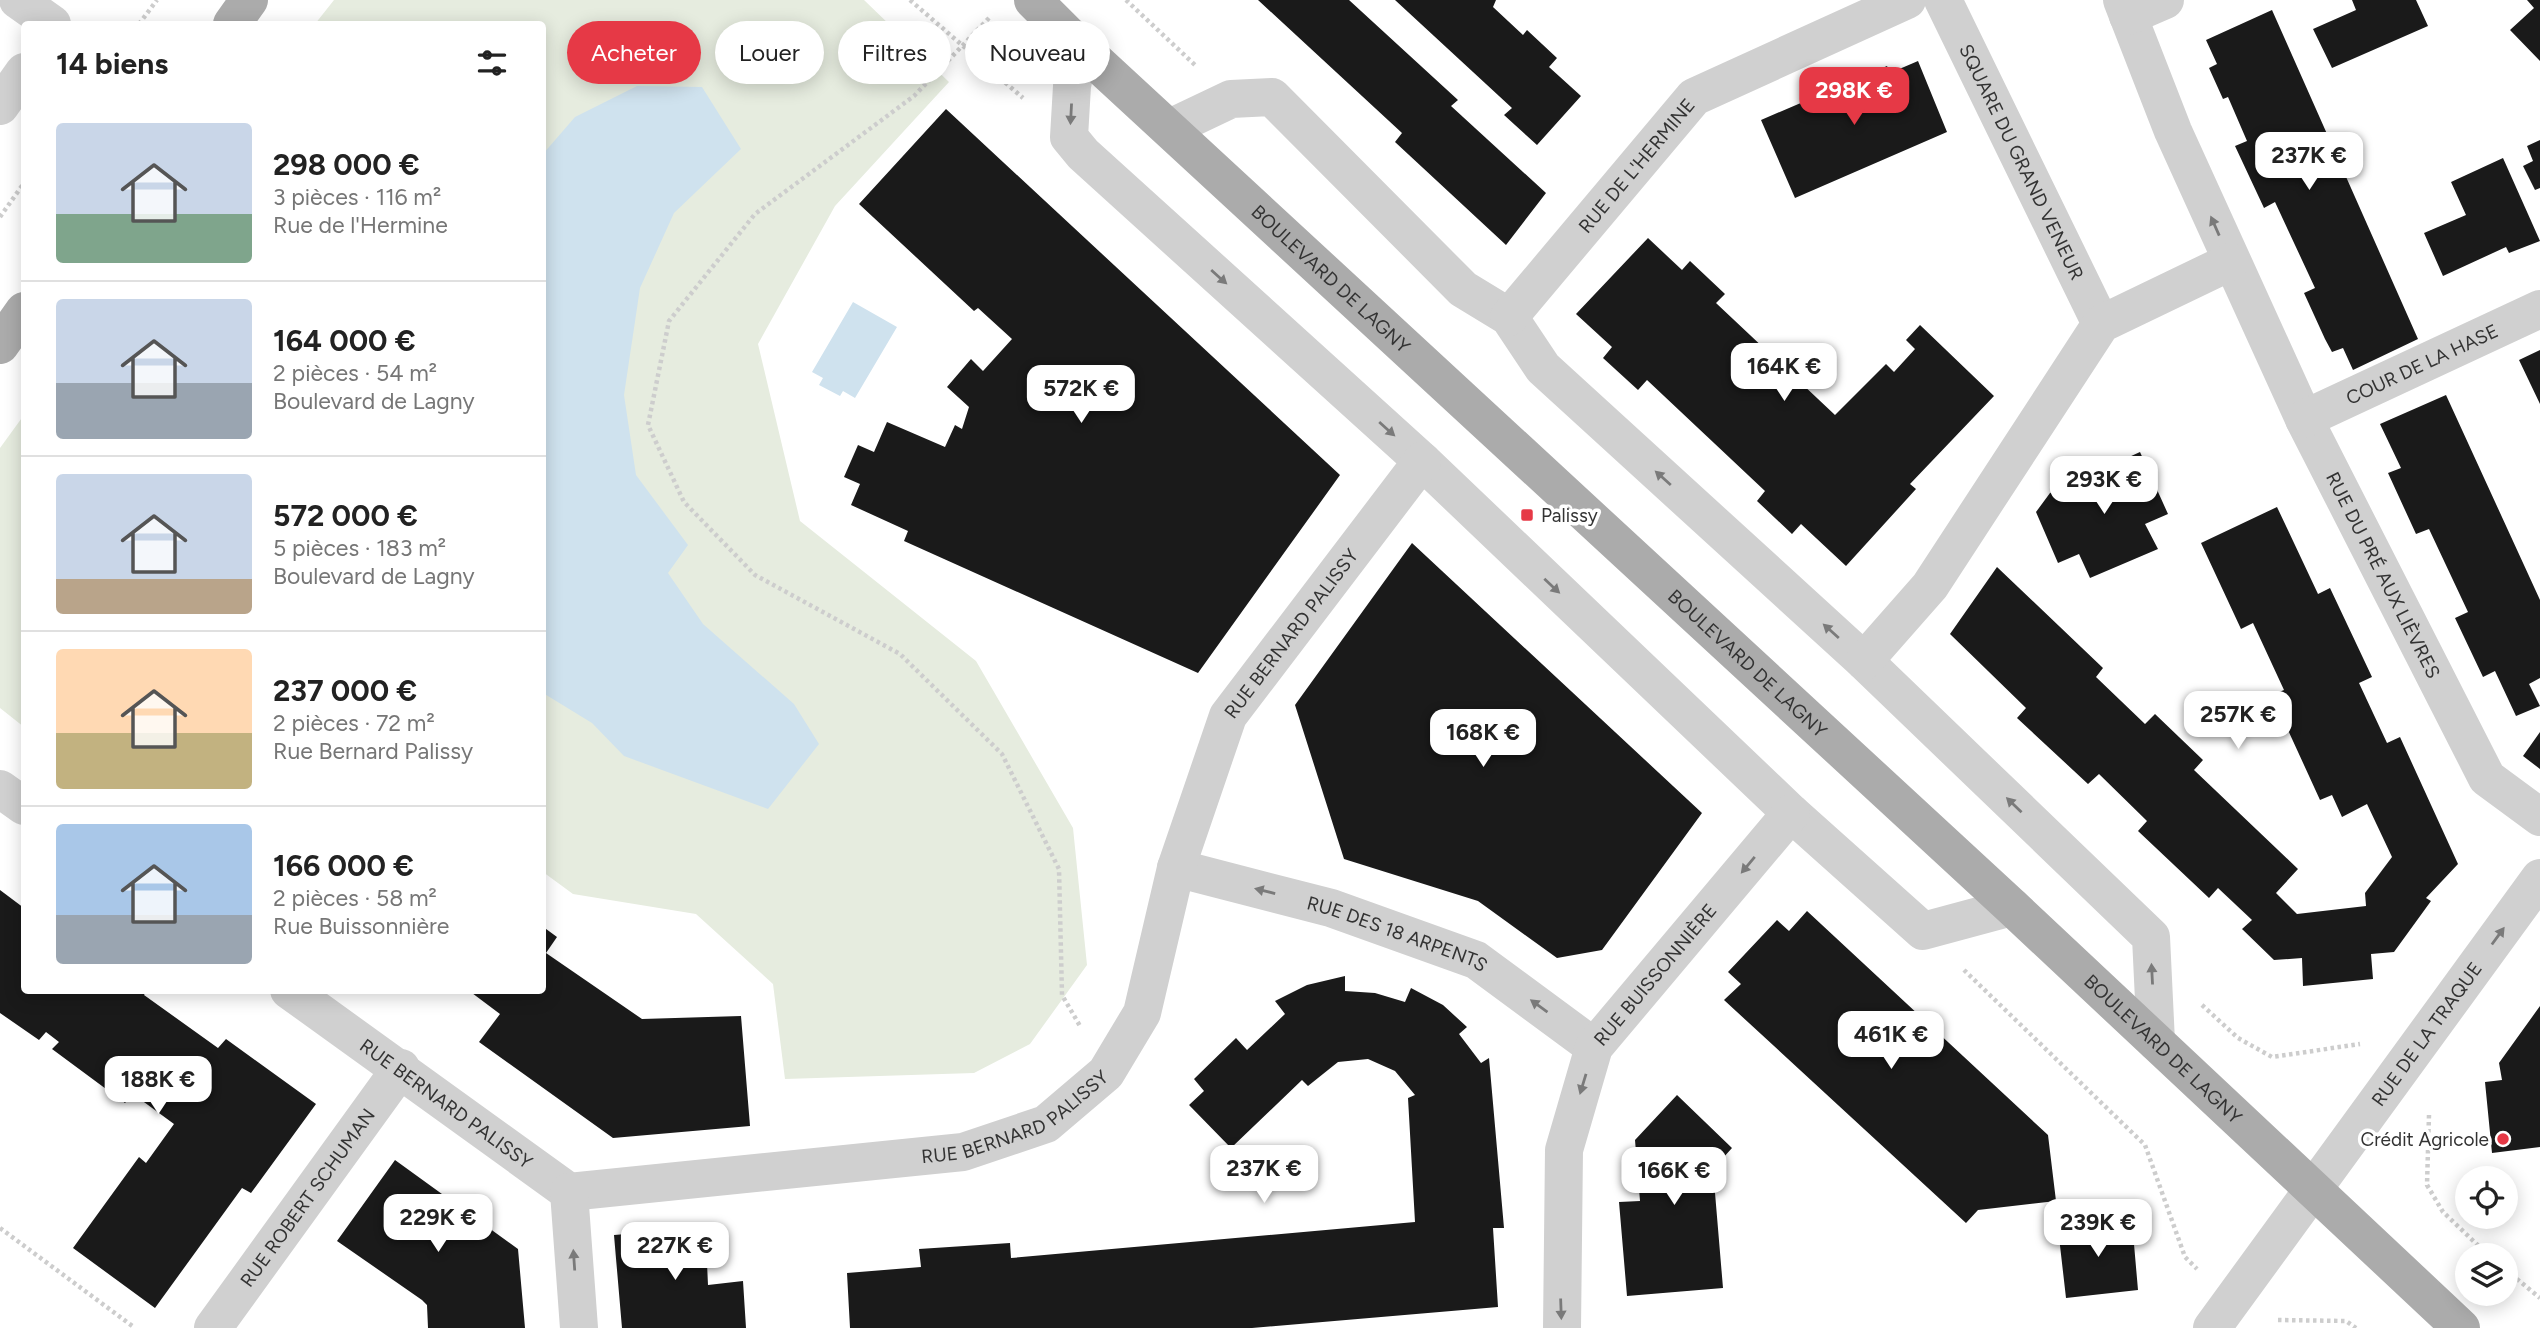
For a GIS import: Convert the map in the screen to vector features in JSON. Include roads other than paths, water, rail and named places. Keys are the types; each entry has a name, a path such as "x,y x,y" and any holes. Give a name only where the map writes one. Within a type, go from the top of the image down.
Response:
{"main road":[{"path":"234,21 249,0"},
{"name":"BOULEVARD DE LAGNY","path":"1016,5 1040,21"},
{"name":"BOULEVARD DE LAGNY","path":"1110,74 2012,907 2461,1328"},
{"path":"0,345 21,315"}],"street":[{"path":"18,0 48,21"},
{"name":"RUE DE L'HERMINE","path":"1509,317 1694,97 1907,0"},
{"name":"SQUARE DU GRAND VENEUR","path":"1943,0 2101,324"},
{"path":"1864,661 1930,586 2101,324 2230,262 2173,131 2125,8 2165,0"},
{"path":"0,106 21,76"},
{"path":"1072,84 1069,137 1083,154 1422,461 1791,813 1923,931 2012,907"},
{"path":"1170,128 1231,99 1272,97 1463,289 1509,317 1543,368 1864,661 2151,937 2156,1042"},
{"name":"RUE DU PRÉ AUX LIÈVRES","path":"2230,262 2256,309 2304,419 2487,778 2540,817"},
{"name":"COUR DE LA HASE","path":"2304,419 2540,309"},
{"name":"RUE BERNARD PALISSY","path":"295,994 401,1068 569,1192 963,1152 1046,1124 1106,1073 1143,1013 1175,868 1228,716 1422,461"},
{"path":"0,789 21,804"},
{"name":"RUE BUISSONNIÈRE","path":"1562,1328 1564,1150 1594,1047 1791,813"},
{"name":"RUE DES 18 ARPENTS","path":"1175,868 1331,908 1476,960 1594,1047"},
{"name":"RUE DE LA TRAQUE","path":"2222,1314 2540,878"},
{"name":"RUE ROBERT SCHUMAN","path":"213,1328 401,1068"},
{"path":"569,1192 579,1328"}],"water":[{"path":"637,86 702,87 741,149 674,213 640,288 624,395 636,475 688,545 668,573 703,624 794,704 819,744 768,809 624,756 592,723 546,695 546,151 575,117"},
{"path":"853,302 897,327 855,398 843,391 840,396 819,385 823,378 812,372"}],"place":[{"name":"Palissy","path":"1527,515"},
{"name":"Crédit Agricole","path":"2503,1139"}]}
